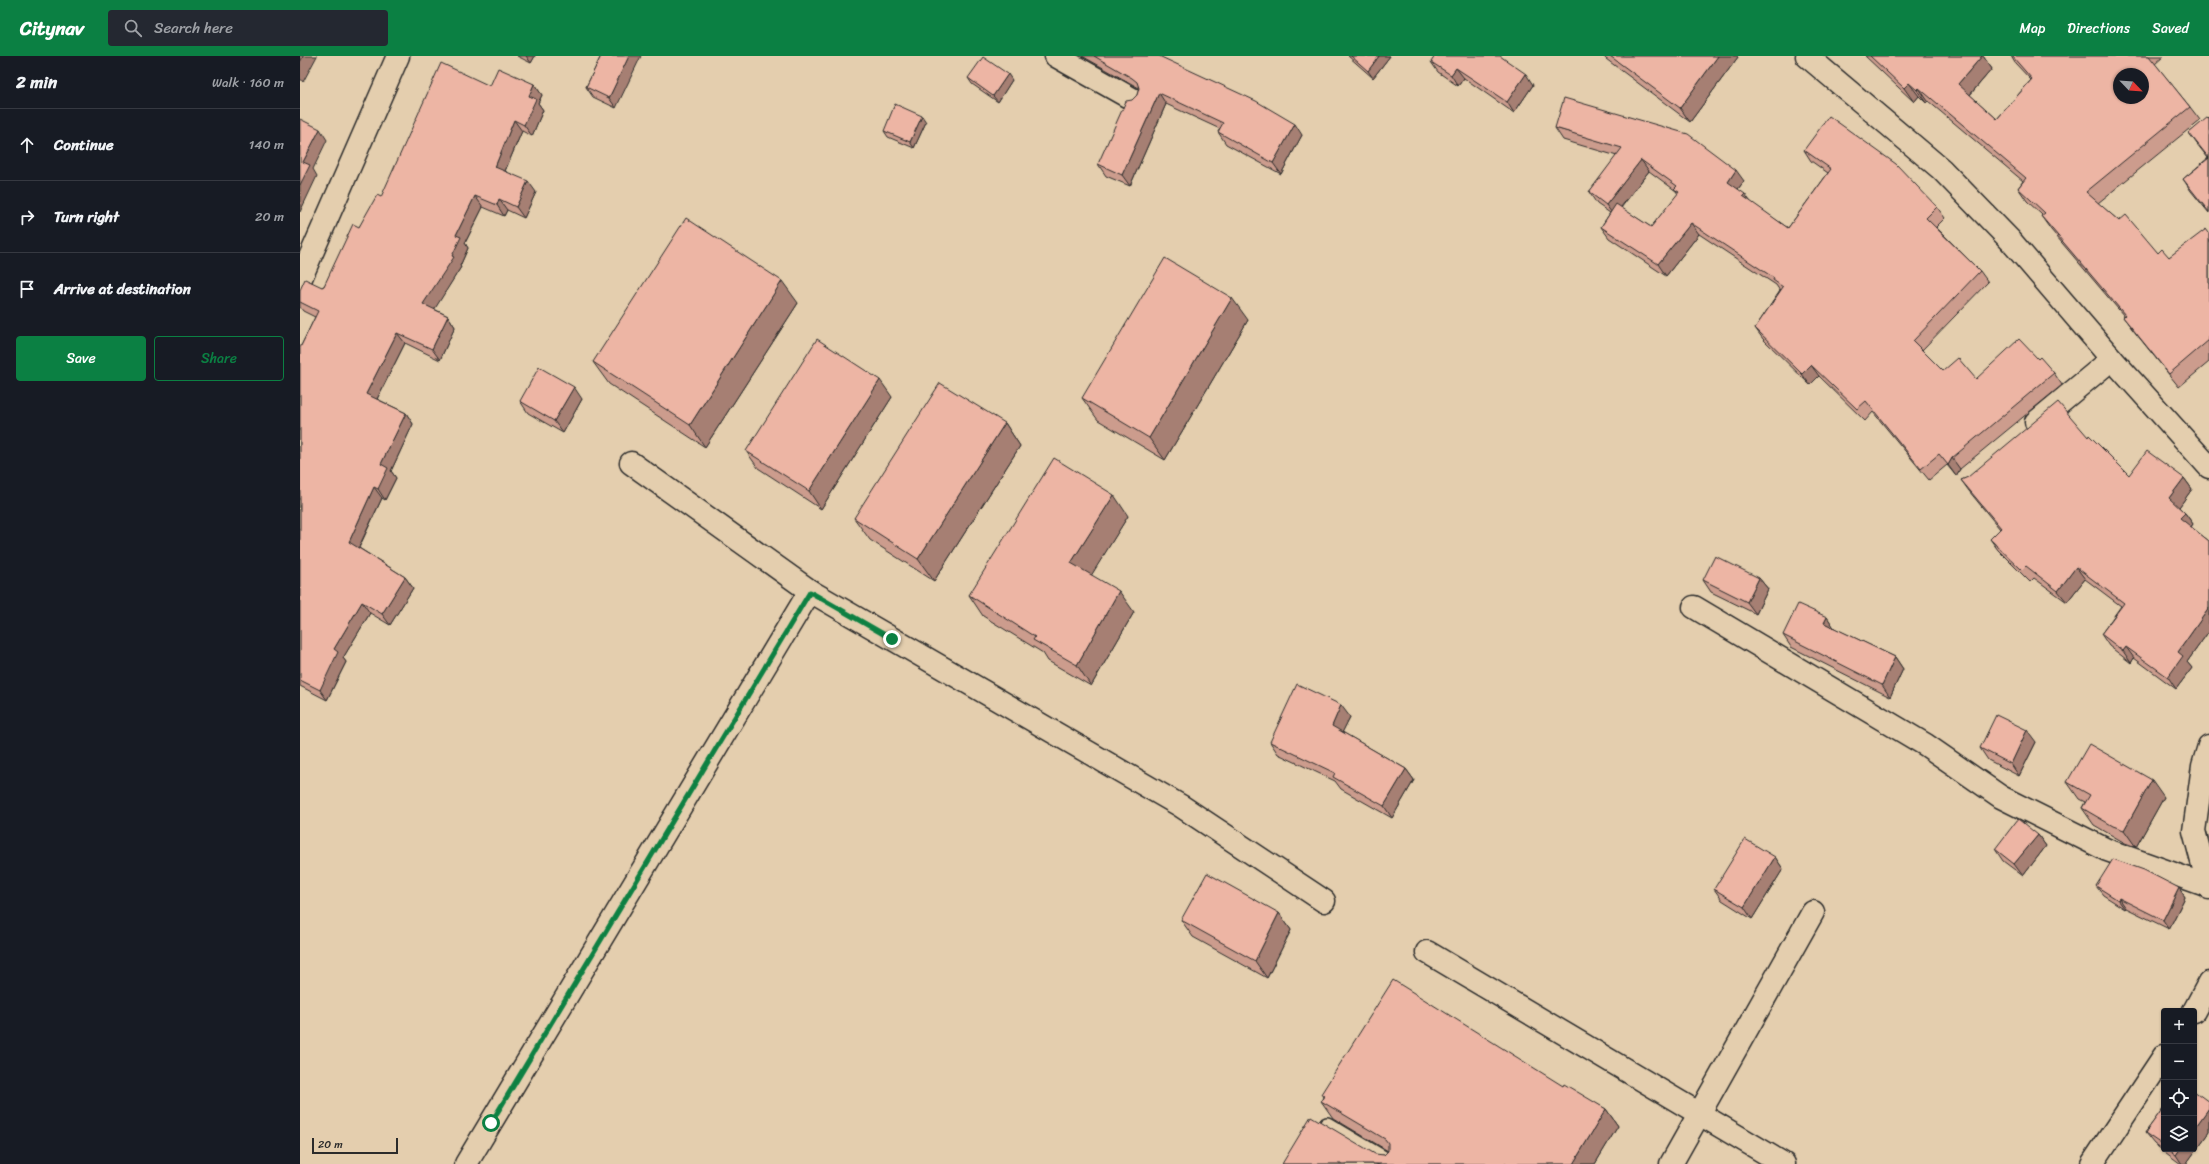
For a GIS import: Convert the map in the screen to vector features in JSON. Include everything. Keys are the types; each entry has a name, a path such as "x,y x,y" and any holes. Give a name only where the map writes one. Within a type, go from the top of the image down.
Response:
{"street":[{"path":"300,280 398,56"},
{"path":"1056,56 1134,100"},
{"path":"1807,56 1941,169 2010,240 2112,359 2209,467"},
{"path":"2022,434 2112,359"},
{"path":"631,463 810,592 1181,806 1324,901"},
{"path":"466,1164 810,592"},
{"path":"1694,607 1926,745 2000,797 2107,850 2209,887"},
{"path":"2209,746 2203,766 2194,831 2209,887"},
{"path":"1671,1164 1701,1115 1813,912"},
{"path":"1427,952 1784,1164"},
{"path":"2196,1008 2209,983"},
{"path":"2092,1164 2161,1060"}],"lane":[{"path":"1327,1125 1392,1164"}],"building":[{"path":"601,56 629,56 609,98 586,87"},
{"path":"1094,56 1159,56 1256,101 1295,124 1273,163 1218,132 1223,123 1159,93 1122,175 1098,164 1126,101 1132,100 1137,95 1139,88 1137,82 1132,78"},
{"path":"1351,56 1379,56 1368,71"},
{"path":"1435,56 1500,56 1526,74 1507,102 1456,68 1451,75 1431,62"},
{"path":"1610,56 1718,56 1680,108"},
{"path":"1870,56 1982,56 1958,84 1997,119 2032,79 2012,56 2149,56 2190,107 2086,192 2119,221 2126,215 2158,253 2162,249 2169,257 2206,229 2209,233 2209,340 2169,374 2123,317 2125,315 2041,216 2045,213 2018,188 2026,178 1919,88 1917,90 1909,83 1904,88"},
{"path":"983,57 1008,74 993,96 968,78"},
{"path":"441,63 490,86 498,68 534,84 529,96 536,99 524,125 514,120 495,167 528,181 516,207 499,199 497,205 475,196 456,235 461,237 452,256 454,257 423,304 448,316 432,349 397,333 366,394 406,413 381,464 388,468 378,489 374,487 349,542 405,577 382,614 362,602 334,649 338,652 320,690 300,680 300,348 318,311 300,302 300,290 305,279 322,287 324,286 353,224 359,227 377,195 381,197"},
{"path":"1564,98 1688,134 1736,170 1728,182 1745,194 1743,196 1788,228 1831,169 1804,150 1829,116 1896,164 1937,207 1926,218 1980,271 1913,341 1943,371 1958,358 1976,379 2019,339 2038,359 2040,357 2054,373 1952,458 1948,465 1939,454 1921,469 1866,401 1857,409 1811,365 1802,374 1755,328 1783,287 1773,280 1774,278 1691,223 1658,264 1601,227 1616,204 1651,227 1679,192 1674,189 1677,186 1641,160 1606,205 1589,192 1622,148 1555,128"},
{"path":"895,104 922,116 910,142 884,131"},
{"path":"2208,117 2209,118 2209,158 2189,133"},
{"path":"300,119 320,129 303,162 310,165 300,185"},
{"path":"2209,158 2209,212 2183,179"},
{"path":"686,218 782,281 690,425 593,362"},
{"path":"1165,258 1232,298 1149,438 1082,398"},
{"path":"817,339 880,380 809,491 746,451"},
{"path":"539,367 574,387 554,421 520,401"},
{"path":"940,383 1005,423 918,559 854,518"},
{"path":"2058,402 2088,437 2089,435 2129,475 2147,451 2184,478 2169,498 2185,513 2180,518 2209,541 2209,608 2178,652 2183,656 2168,677 2126,647 2123,651 2101,634 2124,603 2076,567 2058,591 2026,566 2022,570 1990,539 2001,528 1961,480 1968,477"},
{"path":"1054,458 1114,495 1071,563 1119,591 1077,665 1033,640 1035,637 969,595"},
{"path":"1715,556 1759,578 1747,602 1703,580"},
{"path":"1798,604 1827,617 1824,623 1895,657 1882,685 1783,635"},
{"path":"1297,684 1341,705 1332,726 1406,769 1384,806 1333,777 1335,773 1270,742"},
{"path":"1996,715 2027,730 2011,764 1980,748"},
{"path":"2089,744 2152,780 2124,830 2113,826 2082,808 2090,795 2067,782"},
{"path":"2018,819 2038,835 2014,864 1995,849"},
{"path":"1745,839 1775,857 1744,907 1714,889"},
{"path":"2113,859 2144,870 2179,888 2163,920 2119,898 2118,900 2096,886"},
{"path":"1207,873 1279,913 1255,961 1181,920"},
{"path":"1393,980 1563,1086 1564,1084 1606,1109 1573,1164 1282,1164 1311,1116 1375,1154 1384,1155 1388,1151 1388,1143 1385,1139 1321,1101 1324,1096 1321,1094"},
{"path":"2197,1093 2209,1102 2209,1108 2197,1125"},
{"path":"2161,1111 2161,1144 2145,1133"}],"route":[{"path":"491,1123 810,592 892,639"}]}
